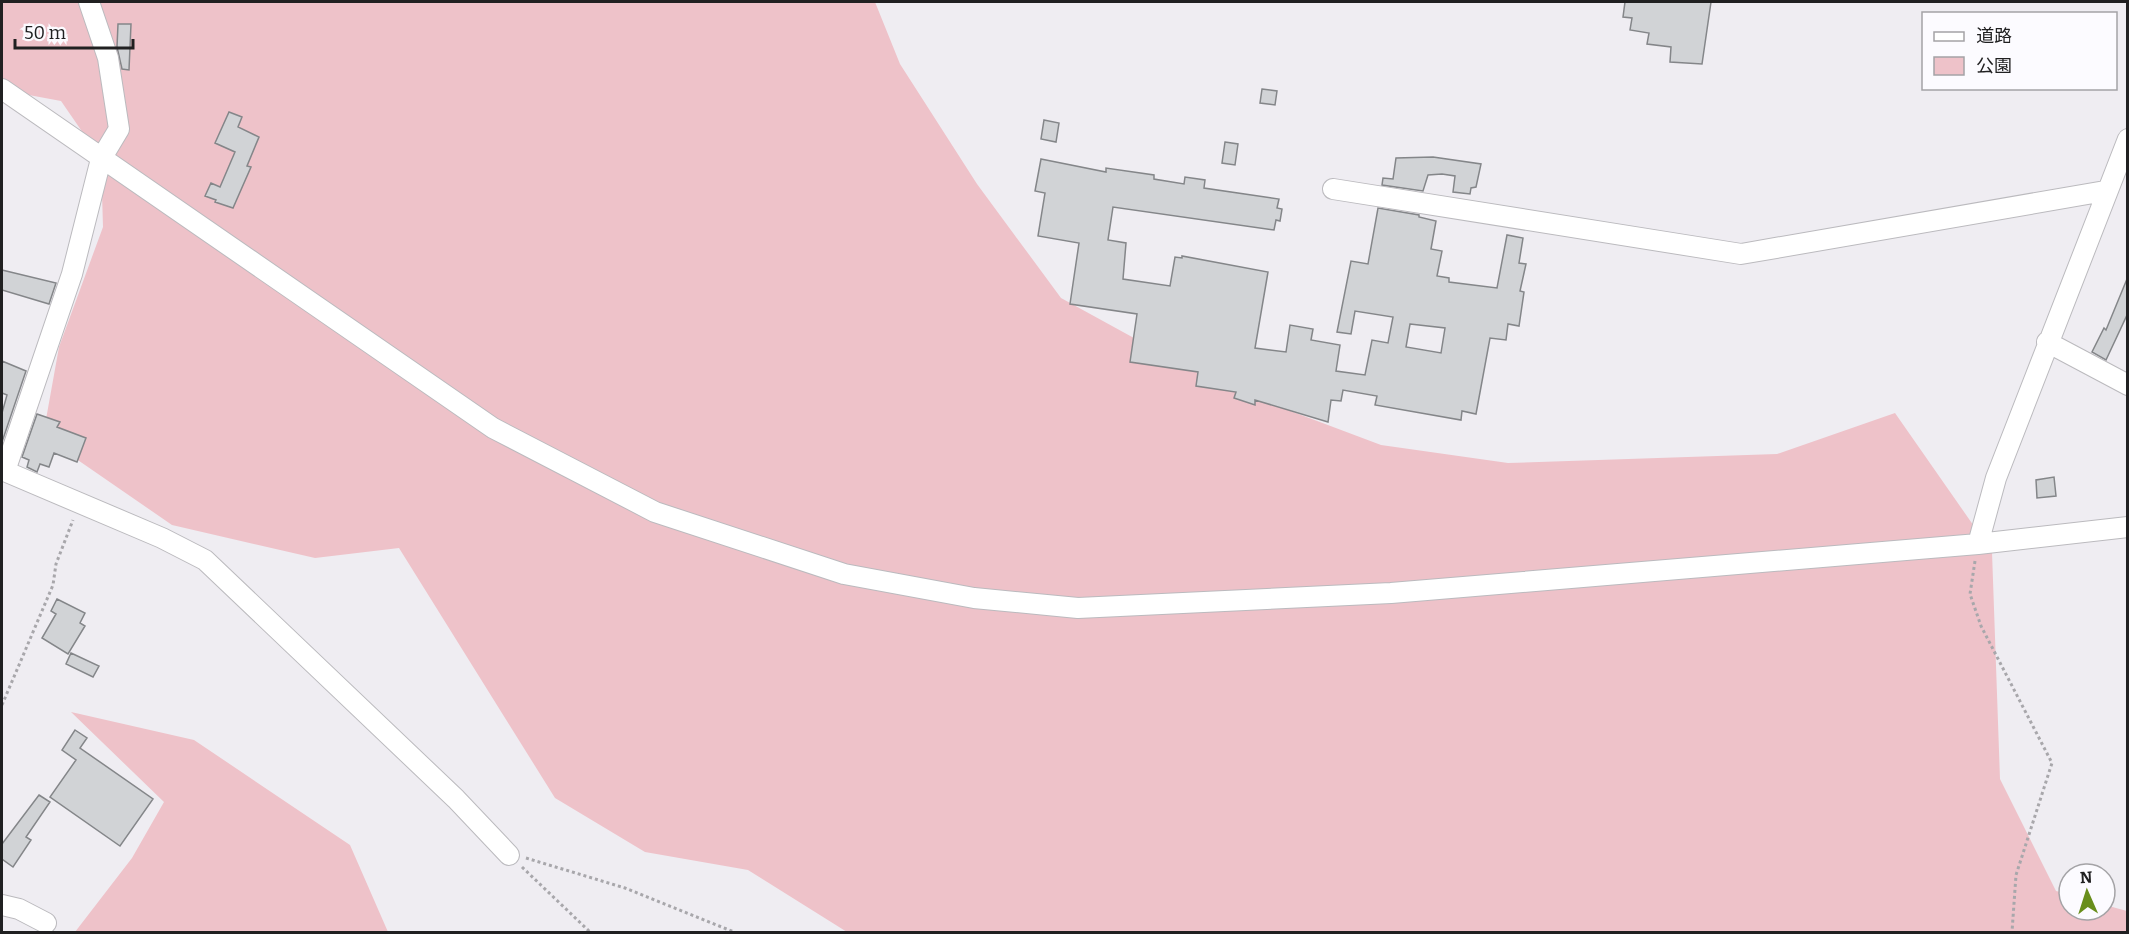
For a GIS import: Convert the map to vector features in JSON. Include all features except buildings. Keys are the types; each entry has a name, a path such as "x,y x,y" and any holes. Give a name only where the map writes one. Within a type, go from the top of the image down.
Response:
{"street":[{"path":"89,2 108,58 118,129 101,159 72,274 3,471 162,538 205,560 456,799 510,855"},
{"path":"2,89 493,428 655,512 844,574 974,598 1078,608 1391,592 1978,544 2127,527"},
{"path":"1978,544 1996,478 2127,139"},
{"path":"1333,189 1741,254 2105,191"},
{"path":"2047,342 2127,386"},
{"path":"2,905 19,909 46,923"}],"path":[{"path":"2,705 53,585 56,564 80,503"},
{"path":"1978,544 1970,594 1981,626 2052,763 2016,875 2012,933"},
{"path":"510,855 590,933"},
{"path":"510,855 541,860 625,888 734,933"}],"green space":[{"path":"2,2 875,2 900,64 977,184 1061,298 1216,383 1381,445 1508,463 1777,454 1895,413 1992,552 2000,779 2057,891 2057,922 2117,922 2117,908 2127,911 2127,932 847,932 748,870 645,852 555,798 399,548 315,558 172,525 43,436 59,347 103,227 101,159 61,101 2,90"},
{"path":"71,712 194,740 350,845 388,932 75,932 132,858 164,802"}]}
